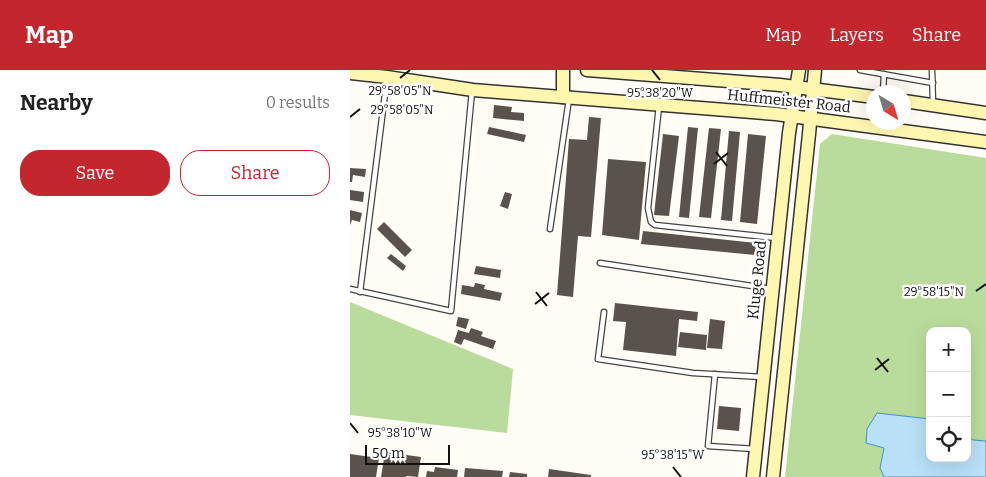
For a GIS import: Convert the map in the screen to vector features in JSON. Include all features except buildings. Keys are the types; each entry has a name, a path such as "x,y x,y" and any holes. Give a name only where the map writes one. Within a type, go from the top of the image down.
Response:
{"main road":[{"path":"562,70 566,98"},
{"name":"Huffmeister Road","path":"587,70 706,79 866,96"},
{"name":"Kluge Road","path":"753,477 778,238 799,70"},
{"path":"773,477 815,70"},
{"name":"Huffmeister Road","path":"350,73 388,73 472,90 792,116 986,142"},
{"path":"911,102 986,113"},
{"path":"756,449 776,452"}],"lane":[{"path":"860,70 932,83"},
{"path":"932,70 933,106"},
{"path":"360,292 388,73"},
{"path":"883,85 884,74"},
{"path":"350,289 451,311 472,90"},
{"path":"550,229 566,98"},
{"path":"660,104 648,208 651,222 655,225 778,238"},
{"path":"600,263 773,290"},
{"path":"604,312 598,359 693,373 763,377"},
{"path":"715,374 708,446 756,449"}],"green space":[{"path":"832,134 986,158 986,477 785,477 820,144"},
{"path":"350,302 513,369 507,433 350,415"}],"water":[{"path":"877,413 926,419 926,462 971,462 971,439 986,441 986,477 884,477 880,468 884,448 866,443 867,429"}]}
